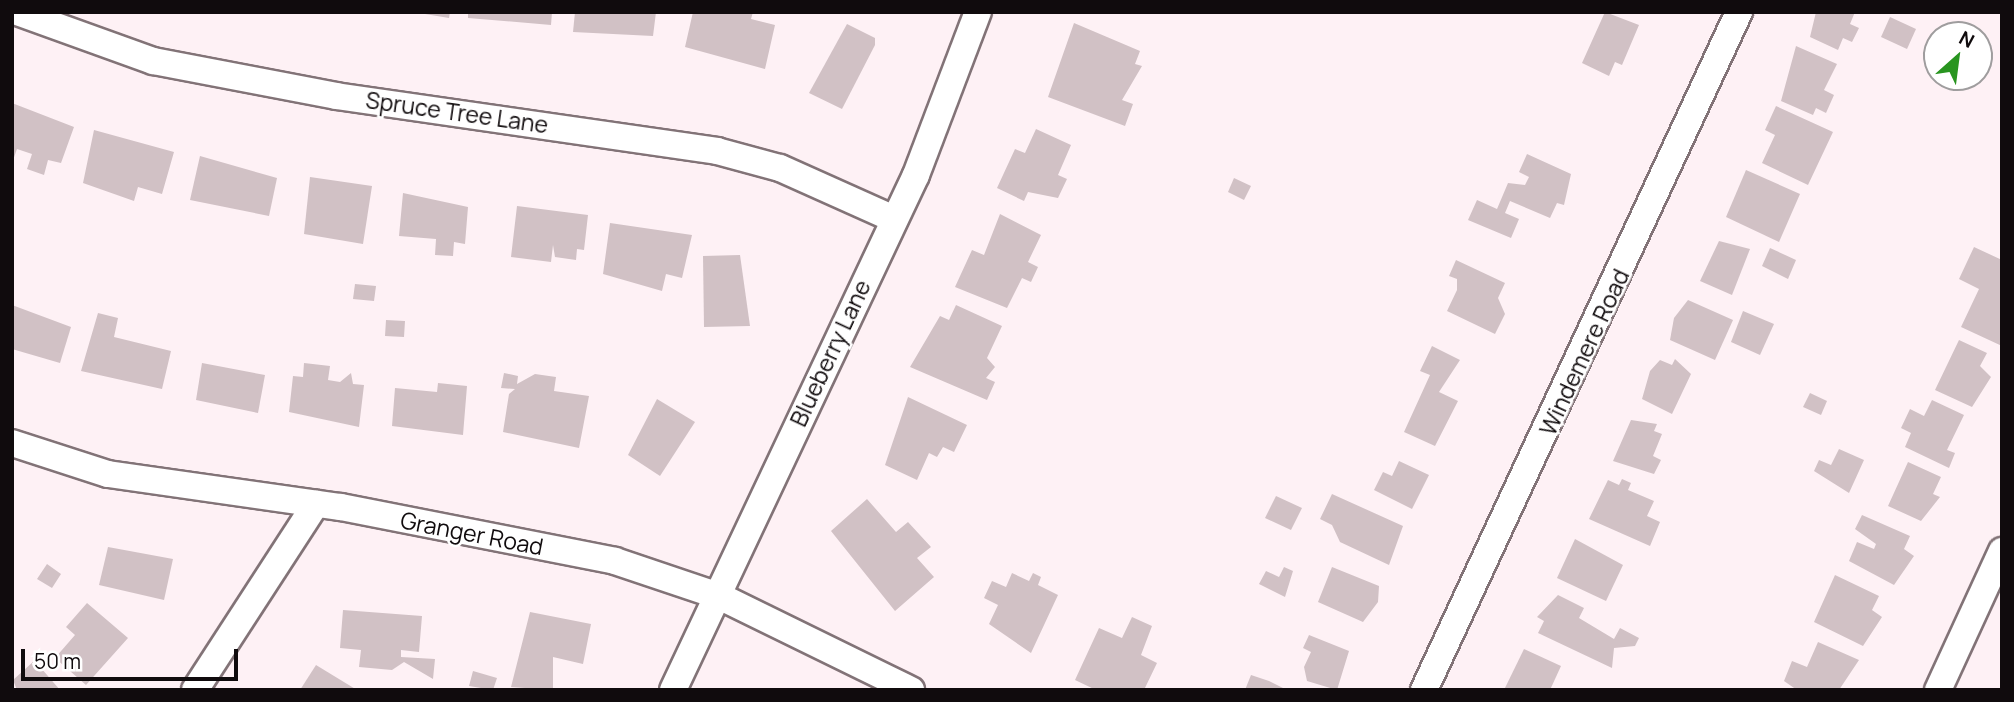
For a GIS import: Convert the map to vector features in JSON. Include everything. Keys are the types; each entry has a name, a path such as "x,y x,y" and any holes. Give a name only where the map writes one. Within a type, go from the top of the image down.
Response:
{"street":[{"name":"Spruce Tree Lane","path":"17,12 153,61 336,96 717,151 780,168 894,219"},
{"name":"Blueberry Lane","path":"673,690 894,219 978,12"},
{"name":"Windemere Road","path":"1424,690 1739,12"},
{"name":"Granger Road","path":"12,443 108,474 316,504 615,561 719,596 911,690"},
{"path":"195,690 316,504"},
{"path":"1938,690 2002,551"}],"building":[{"path":"413,12 450,12 449,18"},
{"path":"468,12 552,12 551,25 468,18"},
{"path":"575,12 656,12 653,36 573,32"},
{"path":"693,12 753,12 751,19 775,25 765,69 685,47"},
{"path":"1605,12 1639,25 1622,65 1615,62 1609,76 1582,63"},
{"path":"1816,12 1855,12 1850,24 1859,28 1852,42 1843,38 1838,50 1810,37"},
{"path":"1890,17 1916,29 1907,49 1881,37"},
{"path":"1074,23 1140,51 1135,64 1142,66 1122,100 1133,104 1125,126 1048,97"},
{"path":"847,24 875,38 875,45 842,109 809,93"},
{"path":"1796,46 1837,64 1824,90 1834,95 1826,113 1816,108 1813,115 1781,101"},
{"path":"12,103 74,127 61,163 48,160 44,175 27,169 32,154 17,149 12,163"},
{"path":"1776,106 1833,132 1808,185 1762,163 1775,135 1765,130"},
{"path":"1036,129 1071,145 1058,175 1067,179 1058,198 1028,192 1024,201 997,188 1015,149 1025,153"},
{"path":"94,130 174,152 162,194 138,187 134,201 83,183"},
{"path":"1527,154 1571,174 1564,205 1557,203 1550,218 1510,201 1505,213 1519,219 1511,238 1468,220 1477,200 1497,209 1508,183 1525,185 1529,177 1519,172"},
{"path":"200,156 277,178 269,216 190,200"},
{"path":"1746,170 1800,194 1779,242 1726,217"},
{"path":"310,177 372,186 363,244 304,234"},
{"path":"1234,178 1251,186 1244,200 1228,192"},
{"path":"403,193 468,207 465,244 454,242 453,256 435,255 436,239 399,236"},
{"path":"517,206 588,215 584,250 577,249 576,260 555,257 553,245 551,262 511,257"},
{"path":"1000,214 1041,235 1028,262 1038,267 1031,282 1022,278 1007,308 955,287 972,250 984,255"},
{"path":"610,223 692,235 682,278 666,274 662,291 603,274"},
{"path":"1719,241 1750,249 1732,295 1700,281"},
{"path":"1974,247 2002,260 2002,346 1961,327 1979,289 1959,279"},
{"path":"1770,248 1796,260 1788,279 1762,266"},
{"path":"740,255 750,326 704,327 703,256"},
{"path":"1456,260 1505,283 1498,298 1505,314 1495,334 1447,311 1457,290 1457,279 1449,276"},
{"path":"355,284 376,286 374,301 353,299"},
{"path":"1688,300 1733,320 1715,360 1670,340 1674,318"},
{"path":"12,305 71,327 60,363 12,349"},
{"path":"956,305 1002,326 987,358 995,367 986,378 995,382 987,400 910,367 940,316 949,320"},
{"path":"1743,311 1774,324 1760,355 1731,342"},
{"path":"98,313 118,318 114,337 171,351 162,389 81,371"},
{"path":"386,320 405,321 404,337 385,336"},
{"path":"1959,340 1987,353 1980,366 1991,377 1972,407 1935,390"},
{"path":"1432,346 1460,360 1439,392 1458,401 1435,446 1404,432 1430,375 1420,371"},
{"path":"1675,359 1691,374 1672,414 1642,399 1650,371 1660,360 1672,365"},
{"path":"202,363 265,375 258,413 196,400"},
{"path":"304,363 330,366 328,380 340,382 351,373 353,384 364,385 359,427 289,412 293,376 303,377"},
{"path":"504,373 518,376 517,384 535,374 556,377 554,391 589,396 579,448 503,432 509,394 515,389 501,388"},
{"path":"438,383 467,386 463,435 392,426 395,388 437,392"},
{"path":"1810,393 1827,401 1821,415 1803,407"},
{"path":"908,397 967,425 954,452 943,447 937,457 929,453 917,480 885,465"},
{"path":"657,399 695,422 660,476 628,455"},
{"path":"1932,400 1964,415 1947,450 1955,453 1949,468 1905,447 1911,433 1901,428 1910,409 1924,416"},
{"path":"1631,420 1657,424 1654,431 1662,434 1653,456 1661,460 1654,474 1613,461"},
{"path":"1839,449 1864,460 1849,493 1814,471 1819,460 1831,465"},
{"path":"1399,461 1429,475 1412,509 1374,490 1383,472 1392,476"},
{"path":"1908,462 1941,477 1933,494 1940,497 1921,521 1888,506"},
{"path":"1622,479 1631,483 1628,490 1654,501 1647,516 1660,522 1650,546 1589,519 1608,480 1619,485"},
{"path":"1332,494 1403,526 1389,565 1340,542 1332,525 1320,519"},
{"path":"1276,496 1302,508 1291,530 1265,518"},
{"path":"867,499 896,532 908,522 931,547 917,558 934,577 895,611 831,531"},
{"path":"1862,515 1910,536 1904,549 1914,556 1894,585 1849,561 1857,542 1874,549 1876,544 1855,529"},
{"path":"1575,539 1623,565 1606,601 1557,578"},
{"path":"108,547 173,559 164,600 99,585"},
{"path":"47,564 61,574 52,588 37,579"},
{"path":"1284,567 1293,571 1285,597 1259,584 1266,571 1279,577"},
{"path":"1332,567 1379,586 1378,602 1363,622 1318,602"},
{"path":"1012,573 1029,581 1033,573 1041,577 1038,585 1058,595 1031,653 989,624 998,605 984,598 992,581 1006,587"},
{"path":"1835,575 1879,596 1872,610 1882,617 1863,646 1814,622"},
{"path":"1558,595 1584,608 1579,618 1614,639 1620,628 1639,638 1635,646 1614,648 1612,668 1538,633 1544,621 1537,617"},
{"path":"87,603 128,638 86,685 55,658 75,635 66,627"},
{"path":"343,610 422,616 419,652 401,650 401,657 435,659 433,679 404,662 392,670 359,667 361,650 340,648"},
{"path":"530,612 591,624 583,664 553,657 553,690 511,687"},
{"path":"1132,617 1152,626 1141,655 1157,663 1144,690 1096,690 1075,680 1099,628 1122,638"},
{"path":"1309,635 1349,651 1337,690 1307,681 1304,667 1311,652 1303,648"},
{"path":"1818,642 1859,660 1839,690 1797,690 1784,681 1792,661 1807,667"},
{"path":"1524,649 1561,666 1550,690 1504,690"},
{"path":"34,661 60,690 17,690 13,680"},
{"path":"316,665 357,690 300,690"},
{"path":"473,671 497,678 493,690 469,686"},
{"path":"1251,675 1269,681 1287,690 1245,690"}]}
